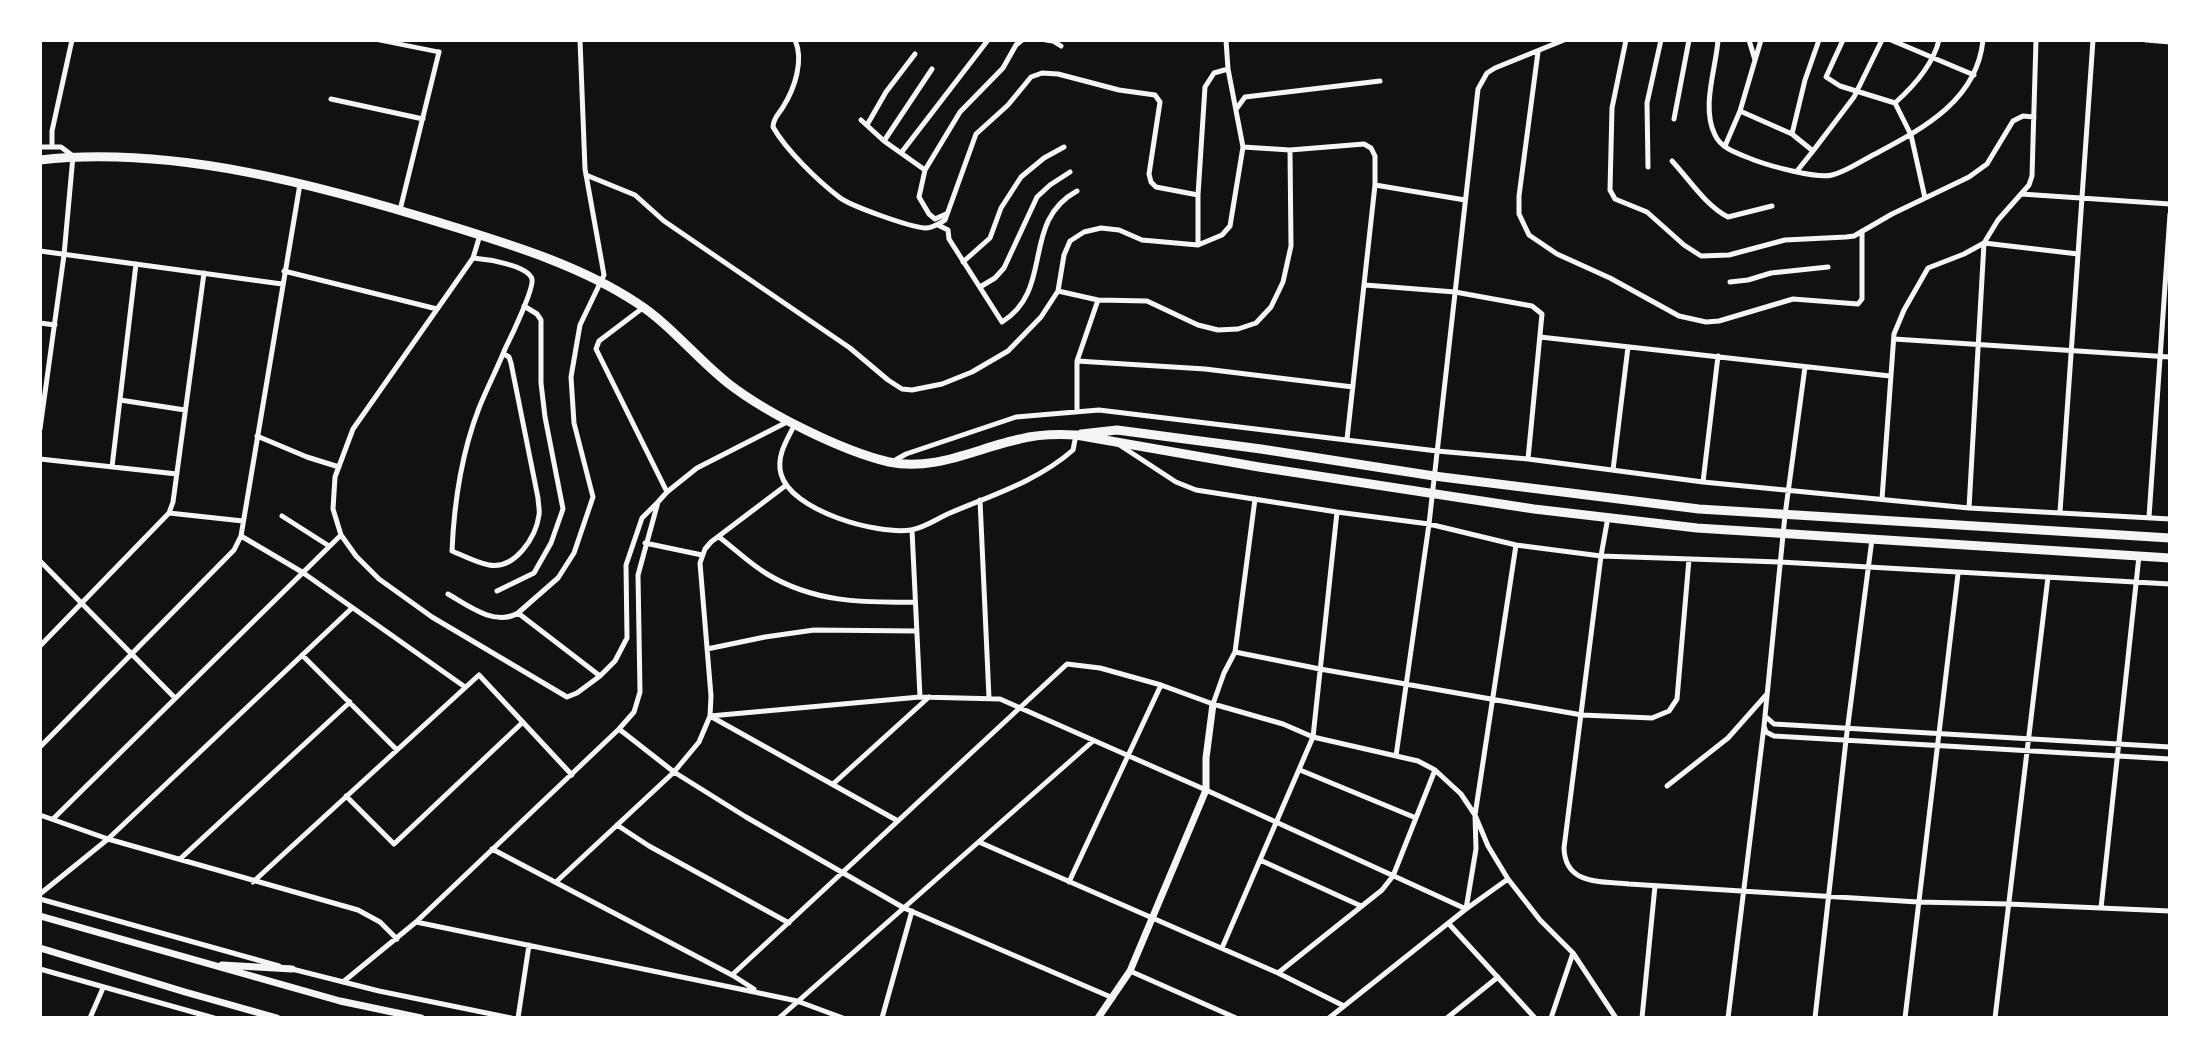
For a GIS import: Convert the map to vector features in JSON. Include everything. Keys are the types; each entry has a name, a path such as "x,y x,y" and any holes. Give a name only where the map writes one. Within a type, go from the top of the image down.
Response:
{"highway":[{"path":"40,160 73,156 143,159 204,166 300,184 400,210 480,235 601,281 643,307 729,383 792,423 869,456 891,462 932,463 1019,439 1049,434 1076,435 1117,430 1434,476 1699,509 2170,538"},
{"path":"1076,435 1259,467 1534,509 1697,528 2170,558"}],"street":[{"path":"52,147 52,131 72,40"},
{"path":"379,40 439,52 400,210"},
{"path":"447,594 476,611 499,618 518,613 558,578 569,561 593,497 574,423 572,377 580,325 604,275 586,174 580,40"},
{"path":"795,40 800,51 800,63 789,97 773,121 775,131 803,163 841,199 910,226 923,228 945,220 975,134 1016,97 1028,79 1042,73 1155,95 1160,102 1149,174 1151,182 1156,187 1198,195"},
{"path":"901,153 988,40"},
{"path":"948,212 940,219 935,219 919,197 925,170 960,112 1003,68 1016,45 1022,40"},
{"path":"1046,40 1060,46"},
{"path":"586,174 635,195 664,221 850,348 902,389 912,390 942,384 972,372 1008,351 1041,317 1058,291 1064,255 1070,241 1084,232 1101,228 1119,230 1142,240 1198,245 1222,234 1230,226 1243,147 1228,69 1226,40"},
{"path":"1396,756 1429,524 1478,89 1487,73 1564,40"},
{"path":"1626,40 1612,108 1612,195 1615,199 1647,212 1684,245 1702,256 1729,255 1785,240 1846,237 1862,231 1975,173 1987,164 2013,121 2023,116 2034,117"},
{"path":"1648,167 1647,103 1661,40"},
{"path":"1674,119 1689,40"},
{"path":"1718,40 1709,108 1714,134 1725,146 1767,165 1830,176 1937,119 1954,103 1973,75 1983,40"},
{"path":"1749,40 1755,60"},
{"path":"1725,146 1740,111 1762,40"},
{"path":"1792,134 1805,80 1819,40"},
{"path":"1843,40 1826,77 1840,86 1895,103 1911,135 1926,198"},
{"path":"1797,171 1857,91 1882,40"},
{"path":"1891,40 1973,75"},
{"path":"1895,103 1926,69 1939,40"},
{"path":"1969,508 1984,243 1998,220 2029,185 2032,176 2036,40"},
{"path":"2060,513 2093,40"},
{"path":"2146,40 2170,42"},
{"path":"1538,52 1529,106 1519,197 1520,214 1524,227 1534,239 1557,254 1610,278 1679,316 1692,320 1718,321 1793,299 1854,304 1861,302 1862,231"},
{"path":"867,125 886,92 915,54"},
{"path":"884,141 932,69"},
{"path":"1198,245 1198,195 1205,87 1214,73 1228,69"},
{"path":"1237,108 1238,103 1245,97 1380,81"},
{"path":"331,99 422,119"},
{"path":"1740,111 1792,134 1814,151"},
{"path":"861,120 884,141 925,170"},
{"path":"1243,147 1290,149 1364,144 1371,148 1375,156 1375,186 1347,439"},
{"path":"40,147 61,147 73,156 64,255 40,429"},
{"path":"963,262 990,238 1002,208 1021,177 1044,158 1064,147"},
{"path":"1058,291 1098,300 1147,301 1198,325 1218,330 1238,329 1256,323 1271,307 1283,282 1291,246 1290,149"},
{"path":"1672,161 1720,213 1728,217 1772,206"},
{"path":"980,288 1004,268 1037,197 1070,172"},
{"path":"40,747 233,550 241,536 300,184"},
{"path":"1375,186 1465,200"},
{"path":"937,225 948,230 949,239 1002,322 1017,311 1027,295 1045,223 1058,204 1077,191"},
{"path":"2021,194 2170,204"},
{"path":"2149,517 2170,214"},
{"path":"480,235 473,258 353,429 335,477 333,509 341,535 356,556 379,579 432,617 555,691 568,697 578,693 615,661 627,639 626,565 642,518 667,492 697,468 792,423"},
{"path":"1882,499 1894,339 1898,321 1928,268 1984,243 2078,254"},
{"path":"40,251 282,284"},
{"path":"473,258 489,260 529,274 532,286 479,409 467,444 453,535 452,551 490,566 504,565 521,552 539,515 512,363 509,357 503,354"},
{"path":"112,467 136,264"},
{"path":"1730,282 1771,273 1828,267"},
{"path":"284,271 437,309"},
{"path":"40,646 169,513 173,502 204,273"},
{"path":"1365,285 1455,292 1532,306 1542,314 1528,459"},
{"path":"1077,412 1077,361 1098,300"},
{"path":"497,591 534,573 551,543 563,509 545,418 541,383 541,320 524,306"},
{"path":"643,307 600,341 596,349 667,492"},
{"path":"40,323 55,325"},
{"path":"1540,337 1890,376"},
{"path":"1894,339 2170,357"},
{"path":"1613,470 1628,347"},
{"path":"1703,482 1718,356"},
{"path":"1077,361 1205,369 1353,387"},
{"path":"1728,1018 1764,726 1785,515 1805,367"},
{"path":"120,400 185,410"},
{"path":"891,462 906,454 1016,417 1116,411 1703,482 1969,508 2170,519"},
{"path":"792,423 781,454 780,475 785,485 803,502 833,516 870,527 912,530 1043,472 1073,450 1076,435"},
{"path":"257,436 339,467"},
{"path":"1113,440 1185,487 1337,513 1429,524 1516,545 1601,556 1780,562 2170,584"},
{"path":"40,459 177,474"},
{"path":"556,882 674,772 699,742 710,716 700,563 702,555 711,542 785,485"},
{"path":"1102,1016 1130,971 1206,790 1206,758 1213,704 1235,652 1255,499"},
{"path":"980,500 989,698"},
{"path":"343,982 416,922 572,775 634,712 640,692 637,584 645,543 658,502"},
{"path":"169,513 243,521"},
{"path":"1222,948 1313,737 1337,513"},
{"path":"282,516 330,546"},
{"path":"1608,517 1564,848 1564,860 1568,869 1587,879 1655,886 1918,902 2170,911"},
{"path":"912,530 920,697"},
{"path":"53,819 341,535"},
{"path":"241,536 302,572 466,687"},
{"path":"719,537 766,573 806,592 846,601 914,602"},
{"path":"1815,1018 1872,538"},
{"path":"645,543 702,555"},
{"path":"1466,909 1476,849 1475,815 1516,545"},
{"path":"2101,908 2139,556"},
{"path":"1235,652 1582,715 1652,718 1669,711 1677,699 1689,559"},
{"path":"40,561 174,698"},
{"path":"1905,1018 1958,574"},
{"path":"1995,1018 2025,750 2048,577"},
{"path":"40,897 108,839 352,608"},
{"path":"518,613 600,676"},
{"path":"707,649 814,630 916,631"},
{"path":"302,655 397,750"},
{"path":"732,975 1067,664 1100,668 1161,685 1213,704 1283,724 1313,737 1418,761 1435,771 1461,794 1508,879 1540,920 1573,953 1616,1018"},
{"path":"253,882 479,675 572,775"},
{"path":"1069,882 1161,685"},
{"path":"1667,786 1728,738 1767,694"},
{"path":"710,716 920,697 1000,699 1277,821 1466,909"},
{"path":"833,784 929,697"},
{"path":"180,859 350,702"},
{"path":"710,716 898,821"},
{"path":"1765,716 1774,724 2170,747"},
{"path":"346,796 394,844 523,722"},
{"path":"1764,726 1770,735 1774,736 2170,759"},
{"path":"619,729 674,772 904,908 1112,998"},
{"path":"779,1018 1093,741"},
{"path":"1300,770 1416,818"},
{"path":"1278,973 1382,890 1393,876 1435,771"},
{"path":"40,815 108,839 358,910 380,922 397,939"},
{"path":"617,825 649,846 789,923"},
{"path":"979,842 1278,973 1344,1006"},
{"path":"492,849 732,975 759,993"},
{"path":"1260,860 1361,906"},
{"path":"1329,1018 1508,879"},
{"path":"1642,1018 1655,886"},
{"path":"40,897 292,969 511,1018"},
{"path":"882,1018 912,911"},
{"path":"40,916 340,1001 421,1018"},
{"path":"416,922 797,1001 843,1018"},
{"path":"1448,924 1535,1018"},
{"path":"518,1018 529,944"},
{"path":"40,948 278,1018"},
{"path":"1551,1018 1573,953"},
{"path":"206,964 292,969"},
{"path":"40,969 214,1018"},
{"path":"1130,971 1236,1018"},
{"path":"1447,1018 1498,978"},
{"path":"90,1018 103,988"}]}
